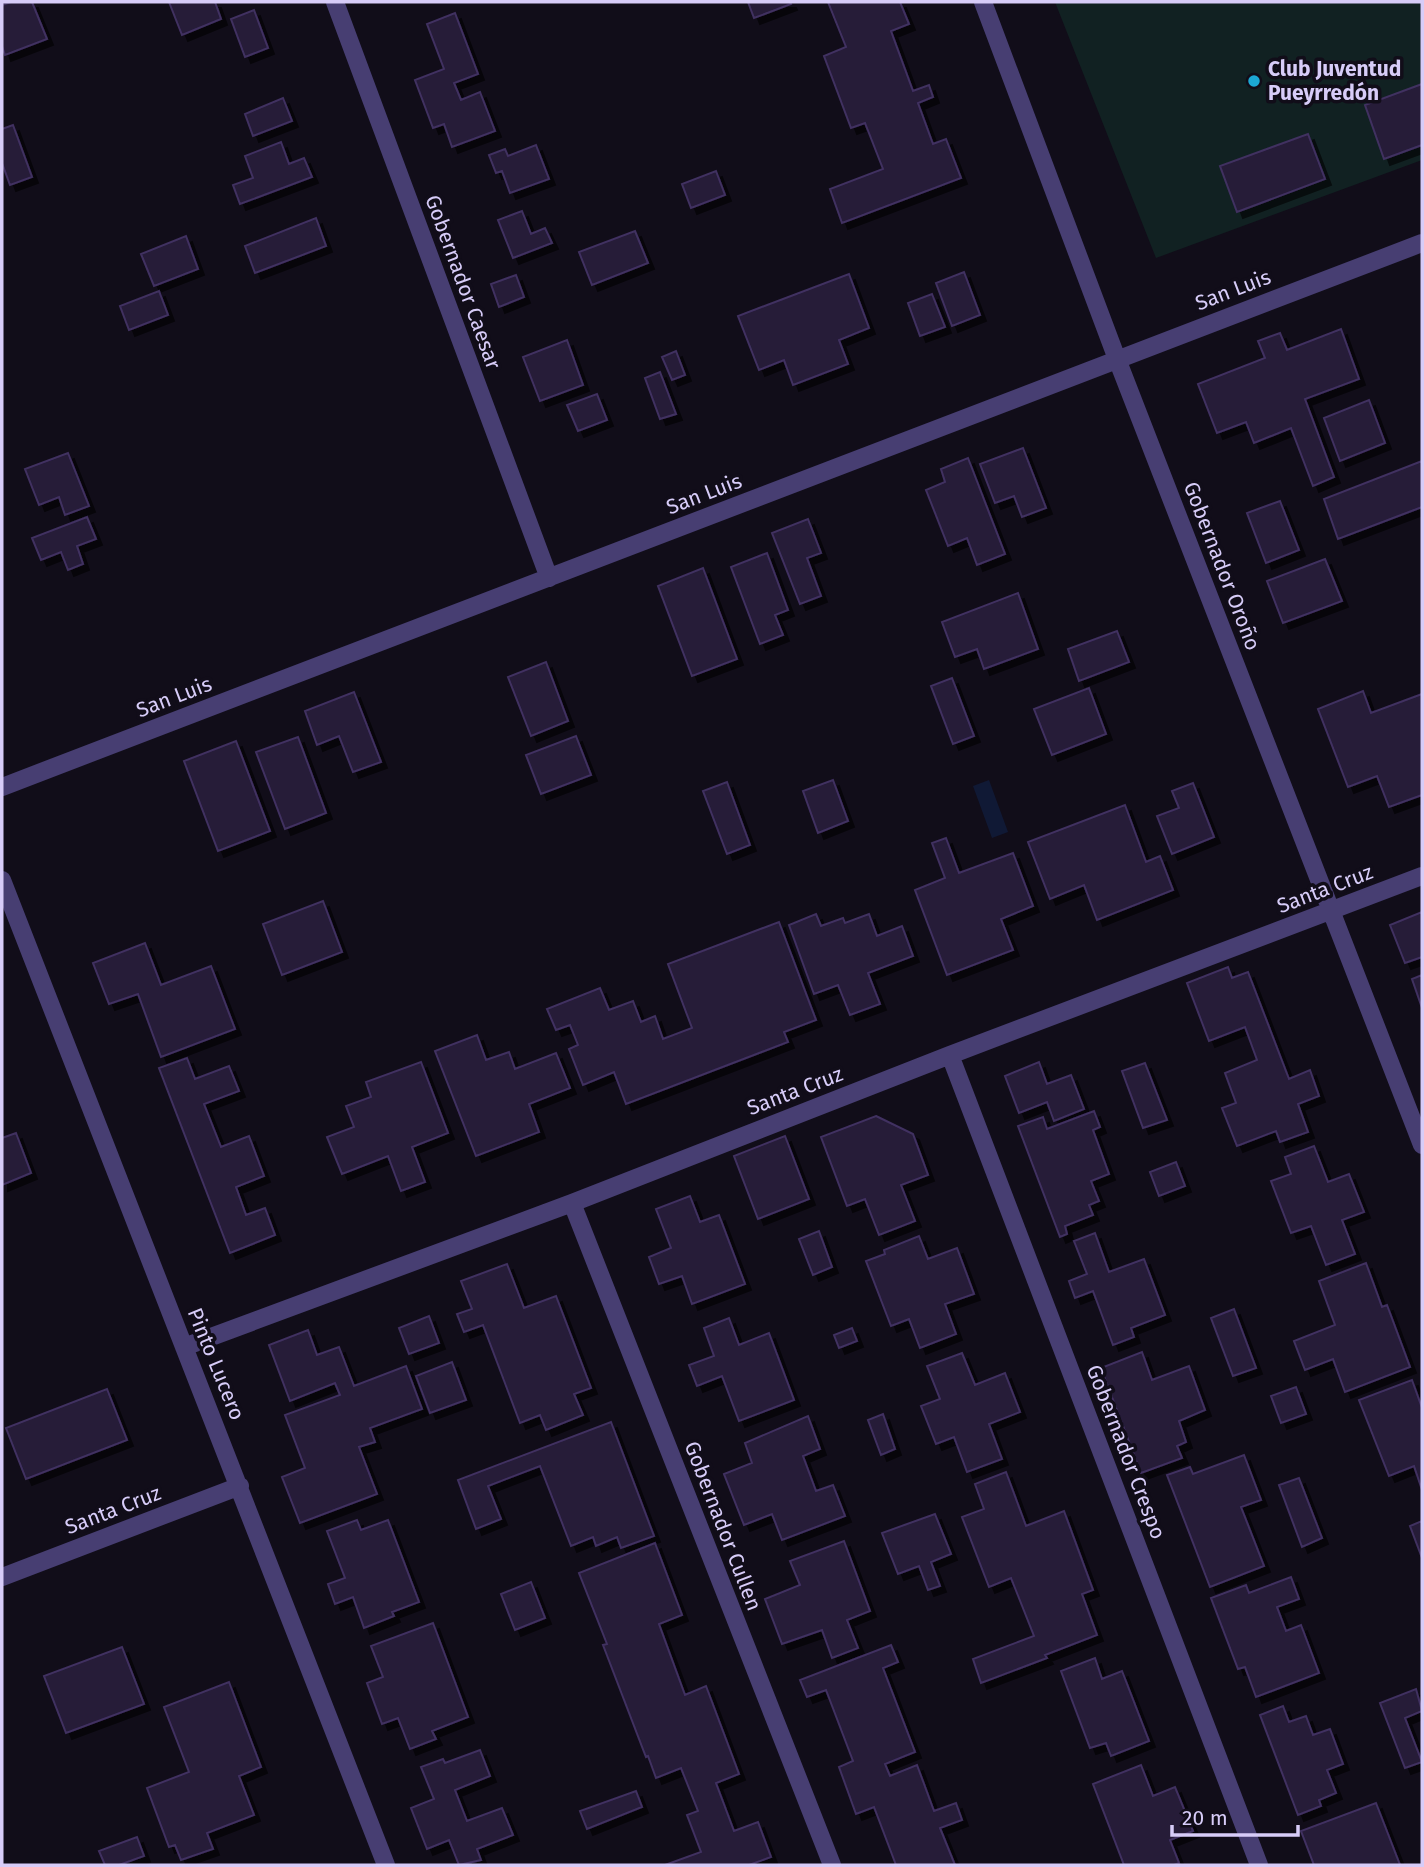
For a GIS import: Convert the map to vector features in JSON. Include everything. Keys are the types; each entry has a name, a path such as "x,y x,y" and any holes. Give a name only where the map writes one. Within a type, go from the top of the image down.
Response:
{"street":[{"name":"Gobernador Caesar","path":"335,2 548,578"},
{"name":"Gobernador Oroño","path":"983,2 1117,359 1422,1145"},
{"name":"San Luis","path":"2,788 1422,243"},
{"name":"Santa Cruz","path":"184,1347 572,1203 950,1055 1422,876"},
{"name":"Pinto Lucero","path":"2,880 386,1865"},
{"name":"Gobernador Crespo","path":"950,1055 1259,1865"},
{"name":"Gobernador Cullen","path":"572,1203 832,1865"},
{"name":"Santa Cruz","path":"2,1577 240,1486"}],"shaded area":[{"name":"Club Juventud Pueyrredón","path":"1055,2 1422,2 1422,160 1156,258"}],"water":[{"path":"989,780 1008,832 992,838 973,786"}],"building":[{"path":"32,2 47,39 5,55 2,46 2,5"},
{"path":"169,2 215,2 221,19 182,35"},
{"path":"748,2 790,2 791,4 754,18"},
{"path":"828,2 900,2 909,24 891,31 913,91 929,85 933,97 918,103 933,144 946,139 961,178 842,223 830,189 883,169 865,123 851,128 824,56 846,47"},
{"path":"254,10 268,48 245,57 231,19"},
{"path":"455,13 478,74 454,83 461,100 480,92 495,131 452,147 444,124 433,128 415,80 444,69 427,24"},
{"path":"1422,84 1422,145 1384,159 1365,105"},
{"path":"283,98 292,121 253,136 245,114"},
{"path":"13,125 32,177 10,185 2,163 2,129"},
{"path":"1308,134 1325,179 1237,212 1220,166"},
{"path":"281,142 289,164 304,158 312,177 240,204 233,185 253,178 245,156"},
{"path":"536,145 549,179 510,193 502,171 496,173 489,155 505,149 508,156"},
{"path":"716,171 725,195 691,208 682,184"},
{"path":"522,211 531,234 545,228 552,243 513,258 498,220"},
{"path":"316,218 326,246 255,273 245,246"},
{"path":"635,231 648,263 592,285 579,252"},
{"path":"186,236 198,269 154,286 141,254"},
{"path":"964,272 980,315 952,326 936,283"},
{"path":"849,274 869,328 839,340 848,364 793,385 784,360 759,370 738,316"},
{"path":"516,275 524,297 499,307 491,284"},
{"path":"159,291 168,315 129,330 120,306"},
{"path":"932,294 945,327 920,336 908,303"},
{"path":"1341,329 1359,379 1305,399 1334,477 1313,486 1291,428 1254,443 1246,422 1217,433 1198,384 1265,358 1258,341 1280,333 1287,350"},
{"path":"567,340 583,385 540,401 523,357"},
{"path":"676,351 685,375 672,380 662,357"},
{"path":"660,372 676,414 660,419 645,378"},
{"path":"597,394 607,420 578,431 567,405"},
{"path":"1369,400 1385,443 1340,461 1324,418"},
{"path":"1023,448 1046,508 1022,517 1014,496 995,503 980,464"},
{"path":"68,453 89,506 65,515 59,497 39,505 25,469"},
{"path":"968,458 1005,554 977,565 967,538 948,546 926,490 945,482 941,469"},
{"path":"1422,461 1422,507 1338,539 1324,499"},
{"path":"1280,501 1299,550 1266,563 1247,513"},
{"path":"87,517 96,539 77,546 83,564 68,570 61,552 41,560 32,538"},
{"path":"808,519 821,553 807,558 821,596 800,604 772,533"},
{"path":"767,553 788,610 775,615 783,635 760,644 731,567"},
{"path":"1325,559 1342,601 1283,623 1267,581"},
{"path":"703,568 737,659 692,676 658,586"},
{"path":"1018,593 1038,649 984,669 977,649 955,657 942,622"},
{"path":"1117,631 1129,662 1079,681 1068,649"},
{"path":"546,662 568,721 531,736 508,677"},
{"path":"952,678 974,736 953,744 931,686"},
{"path":"1089,688 1106,734 1052,755 1034,709"},
{"path":"1363,691 1371,713 1422,694 1422,795 1389,807 1377,776 1348,787 1318,709"},
{"path":"354,692 381,762 353,772 339,736 317,745 305,711"},
{"path":"576,736 591,775 541,794 526,755"},
{"path":"298,737 326,813 285,829 256,752"},
{"path":"236,741 270,831 218,851 184,761"},
{"path":"833,780 848,821 818,833 803,791"},
{"path":"727,782 750,845 727,854 703,791"},
{"path":"1193,783 1214,837 1172,854 1157,816 1179,808 1172,791"},
{"path":"1125,805 1146,862 1160,856 1173,890 1097,920 1084,885 1050,899 1028,842"},
{"path":"946,838 959,873 1013,853 1033,906 1001,919 1013,950 947,975 915,890 945,878 932,843"},
{"path":"323,901 342,952 282,975 263,924"},
{"path":"1422,912 1422,957 1405,963 1390,925"},
{"path":"816,914 821,926 843,918 845,923 869,914 877,936 902,926 913,956 868,973 880,1004 850,1015 838,985 814,994 789,925"},
{"path":"779,922 816,1020 784,1032 788,1042 626,1104 614,1072 583,1085 569,1049 578,1045 570,1025 556,1030 547,1009 600,988 609,1010 633,1001 641,1022 655,1016 663,1039 692,1028 668,964"},
{"path":"145,943 161,985 211,966 235,1029 161,1057 138,994 109,1004 93,963"},
{"path":"1228,967 1232,978 1248,972 1289,1079 1310,1070 1319,1096 1298,1104 1308,1132 1280,1142 1276,1131 1237,1146 1222,1108 1236,1103 1225,1073 1257,1060 1245,1027 1209,1041 1187,983"},
{"path":"1422,975 1422,1008 1412,979"},
{"path":"477,1035 486,1060 509,1052 515,1069 556,1053 570,1088 529,1104 539,1132 476,1156 435,1051"},
{"path":"187,1058 195,1079 229,1066 239,1091 204,1104 221,1147 249,1136 264,1176 236,1187 246,1215 265,1208 275,1235 230,1253 159,1068"},
{"path":"421,1062 448,1133 412,1147 425,1182 401,1191 388,1156 342,1174 327,1137 354,1127 346,1106 371,1097 366,1082"},
{"path":"1039,1062 1047,1084 1071,1075 1084,1109 1054,1121 1047,1102 1019,1113 1005,1076"},
{"path":"1145,1063 1167,1120 1143,1128 1122,1071"},
{"path":"1094,1111 1100,1127 1093,1130 1109,1174 1091,1181 1099,1201 1089,1205 1093,1215 1065,1226 1067,1234 1060,1237 1018,1126 1043,1117 1047,1129"},
{"path":"876,1116 913,1134 928,1175 901,1185 915,1221 879,1235 865,1199 847,1206 821,1137"},
{"path":"16,1133 31,1173 2,1185 2,1138"},
{"path":"785,1136 809,1199 758,1219 734,1156"},
{"path":"1314,1146 1328,1182 1349,1174 1364,1212 1342,1220 1355,1254 1326,1265 1311,1226 1291,1233 1271,1181 1291,1174 1285,1157"},
{"path":"1176,1162 1185,1186 1159,1196 1150,1172"},
{"path":"690,1196 700,1222 719,1215 745,1284 692,1304 682,1276 659,1284 649,1257 671,1248 656,1209"},
{"path":"819,1231 832,1267 813,1275 799,1239"},
{"path":"1095,1233 1109,1272 1144,1259 1165,1315 1131,1328 1134,1337 1113,1345 1093,1291 1075,1298 1069,1281 1087,1274 1074,1241"},
{"path":"919,1236 928,1259 957,1248 974,1294 945,1304 956,1334 920,1348 909,1319 891,1326 866,1261 885,1254 884,1250"},
{"path":"1366,1263 1382,1307 1387,1305 1410,1367 1345,1392 1333,1359 1305,1370 1294,1341 1335,1325 1319,1281"},
{"path":"507,1264 524,1308 556,1296 591,1388 574,1394 583,1415 546,1430 540,1415 520,1423 483,1325 464,1332 457,1314 472,1309 461,1281"},
{"path":"1234,1309 1256,1368 1233,1376 1211,1318"},
{"path":"429,1316 439,1343 409,1354 399,1328"},
{"path":"729,1318 739,1345 769,1333 794,1400 739,1421 722,1376 697,1386 689,1365 714,1356 704,1328"},
{"path":"852,1328 857,1341 839,1348 834,1335"},
{"path":"308,1330 317,1355 339,1347 354,1386 406,1366 422,1409 370,1428 375,1442 359,1447 377,1494 300,1523 282,1477 305,1468 285,1415 340,1395 335,1383 290,1401 269,1345"},
{"path":"1142,1352 1152,1380 1189,1366 1205,1410 1179,1421 1186,1442 1177,1446 1182,1458 1141,1473 1101,1368"},
{"path":"962,1353 975,1385 1005,1373 1020,1412 989,1424 1002,1459 967,1472 954,1437 936,1444 921,1406 940,1399 927,1366"},
{"path":"452,1362 466,1400 430,1413 416,1376"},
{"path":"1412,1380 1422,1408 1422,1490 1414,1466 1389,1476 1359,1400"},
{"path":"1296,1387 1306,1414 1281,1423 1271,1396"},
{"path":"107,1389 127,1440 26,1479 6,1428"},
{"path":"883,1414 895,1449 881,1455 868,1420"},
{"path":"808,1416 820,1449 803,1456 816,1491 833,1485 845,1516 782,1540 772,1514 744,1525 724,1474 752,1463 745,1443"},
{"path":"611,1422 654,1536 621,1548 617,1537 596,1546 593,1537 571,1546 540,1466 488,1486 501,1519 476,1529 458,1480"},
{"path":"1244,1455 1261,1500 1241,1507 1264,1566 1210,1587 1167,1475 1190,1467 1193,1474"},
{"path":"1006,1472 1026,1526 1064,1511 1093,1590 1082,1594 1097,1635 1045,1655 1047,1658 981,1683 973,1659 1034,1636 1011,1578 989,1587 962,1517 984,1509 975,1484"},
{"path":"1299,1478 1322,1538 1302,1547 1279,1485"},
{"path":"935,1514 951,1554 931,1562 940,1586 928,1590 919,1566 898,1574 882,1533"},
{"path":"357,1520 361,1530 388,1520 419,1602 392,1612 394,1616 364,1628 353,1597 335,1604 328,1584 345,1578 327,1531"},
{"path":"1422,1521 1422,1558 1410,1526"},
{"path":"844,1541 870,1611 847,1620 858,1648 832,1658 822,1630 782,1644 765,1599 800,1585 790,1561"},
{"path":"655,1543 682,1615 659,1624 685,1695 706,1686 739,1774 716,1783 734,1831 758,1822 771,1857 749,1865 665,1865 701,1852 687,1815 698,1811 681,1768 656,1778 603,1645 607,1644 579,1573"},
{"path":"1291,1577 1299,1599 1277,1607 1286,1631 1301,1625 1319,1673 1256,1697 1245,1667 1238,1669 1211,1598 1246,1585 1249,1593"},
{"path":"531,1582 545,1618 515,1630 501,1594"},
{"path":"433,1623 468,1717 432,1731 436,1739 410,1749 398,1718 382,1724 367,1683 383,1677 371,1646"},
{"path":"891,1645 898,1662 883,1668 915,1752 885,1764 890,1776 917,1765 934,1811 956,1803 962,1820 940,1828 955,1865 896,1865 874,1807 856,1814 839,1767 853,1761 826,1690 807,1697 800,1680"},
{"path":"122,1647 144,1704 66,1733 44,1676"},
{"path":"1095,1658 1102,1679 1122,1671 1149,1741 1111,1756 1106,1743 1090,1748 1061,1671"},
{"path":"229,1682 261,1767 239,1776 254,1815 207,1833 213,1849 181,1860 175,1845 169,1847 147,1788 189,1772 164,1707"},
{"path":"1416,1689 1422,1711 1405,1718 1422,1762 1405,1768 1380,1703"},
{"path":"1283,1706 1289,1722 1306,1716 1313,1735 1330,1729 1343,1764 1327,1770 1336,1793 1319,1800 1321,1806 1298,1815 1260,1715"},
{"path":"480,1750 490,1776 455,1790 467,1821 502,1808 513,1835 477,1849 481,1860 459,1865 449,1840 427,1849 411,1808 434,1799 421,1767 443,1759 445,1763"},
{"path":"1141,1765 1153,1796 1175,1787 1193,1831 1170,1840 1179,1863 1174,1865 1124,1865 1093,1784"},
{"path":"636,1791 642,1807 587,1829 580,1811"},
{"path":"1376,1803 1400,1865 1314,1865 1301,1831"},
{"path":"137,1837 144,1856 119,1865 105,1865 99,1851"}],"place":[{"name":"Club Juventud Pueyrredón","path":"1254,81"}]}
